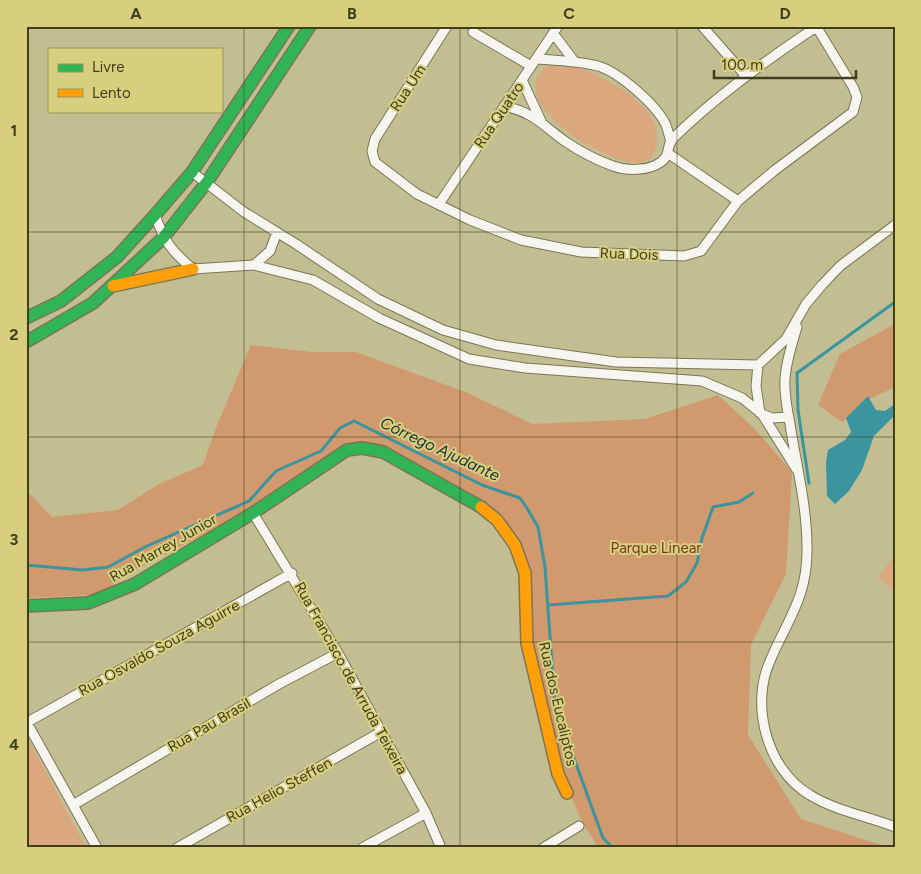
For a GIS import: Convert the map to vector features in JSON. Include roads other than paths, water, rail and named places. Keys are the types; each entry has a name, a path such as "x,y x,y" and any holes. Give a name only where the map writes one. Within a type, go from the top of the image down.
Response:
{"street":[{"path":"26,318 61,301 117,257 155,215 192,172 289,26"},
{"path":"26,342 93,303 163,238 207,182 310,26"},
{"name":"Rua Um","path":"372,150 375,139 447,26"},
{"path":"702,26 746,76"},
{"path":"671,142 687,125 746,76 816,26"},
{"name":"Rua Dois","path":"372,150 375,162 418,194 470,220 521,240 581,252 684,256 701,251 738,201 775,170 842,121 856,106 857,97 853,87 816,26"},
{"path":"556,30 574,61"},
{"name":"Rua Quatro","path":"439,204 556,30"},
{"path":"473,32 534,62 574,61 600,67 630,85 666,123 671,142 669,154 660,163 625,170 588,156 529,112 504,106"},
{"path":"522,80 542,123"},
{"path":"666,123 687,125"},
{"path":"669,154 738,201"},
{"path":"192,172 244,212 378,299 443,330 496,345 616,362 758,365 778,348 799,319 806,304 840,266 895,225"},
{"path":"155,215 163,238 176,255 193,270"},
{"path":"254,265 270,251 277,232"},
{"path":"113,286 193,270 254,265 313,280 379,318 470,359 525,368 702,381 742,398 761,413 772,418 789,417"},
{"path":"38,312 47,331"},
{"path":"799,319 785,378 789,417 807,531 807,569 798,602 789,625 770,660 761,690 761,709 769,742 779,763 808,794 828,805 895,827"},
{"path":"758,365 756,386 761,413 797,470"},
{"name":"Rua dos Eucaliptos","path":"254,513 347,450 362,448 383,452 476,504 497,520 515,545 525,573 527,643 558,774 567,793"},
{"name":"Rua Francisco de Arruda Teixeira","path":"254,513 292,573 338,653 426,813 441,848"},
{"name":"Rua Marrey Junior","path":"26,606 88,603 106,598 135,584 254,513"},
{"name":"Rua Osvaldo Souza Aguirre","path":"27,723 292,573"},
{"name":"Rua Pau Brasil","path":"73,805 271,689 338,653"},
{"path":"27,723 97,848"},
{"name":"Rua Helio Steffen","path":"177,848 381,732"},
{"path":"362,848 426,813"},
{"path":"543,848 579,826"}],"water":[{"path":"868,396 876,410 885,411 895,404 895,415 874,436 862,470 849,491 835,504 827,496 826,462 828,450 845,440 851,432 846,418"}],"waterway":[{"path":"809,483 798,410 797,373 895,302"},
{"name":"Córrego Ajudante","path":"26,565 83,570 108,567 147,546 249,501 276,471 321,451 340,428 354,421 482,485 520,498 538,527 545,567 555,706 603,838 613,848"},
{"path":"548,605 668,596 686,582 697,563 702,538 713,507 739,502 753,493"}],"park label":[{"name":"Parque Linear","path":"656,548"}]}
